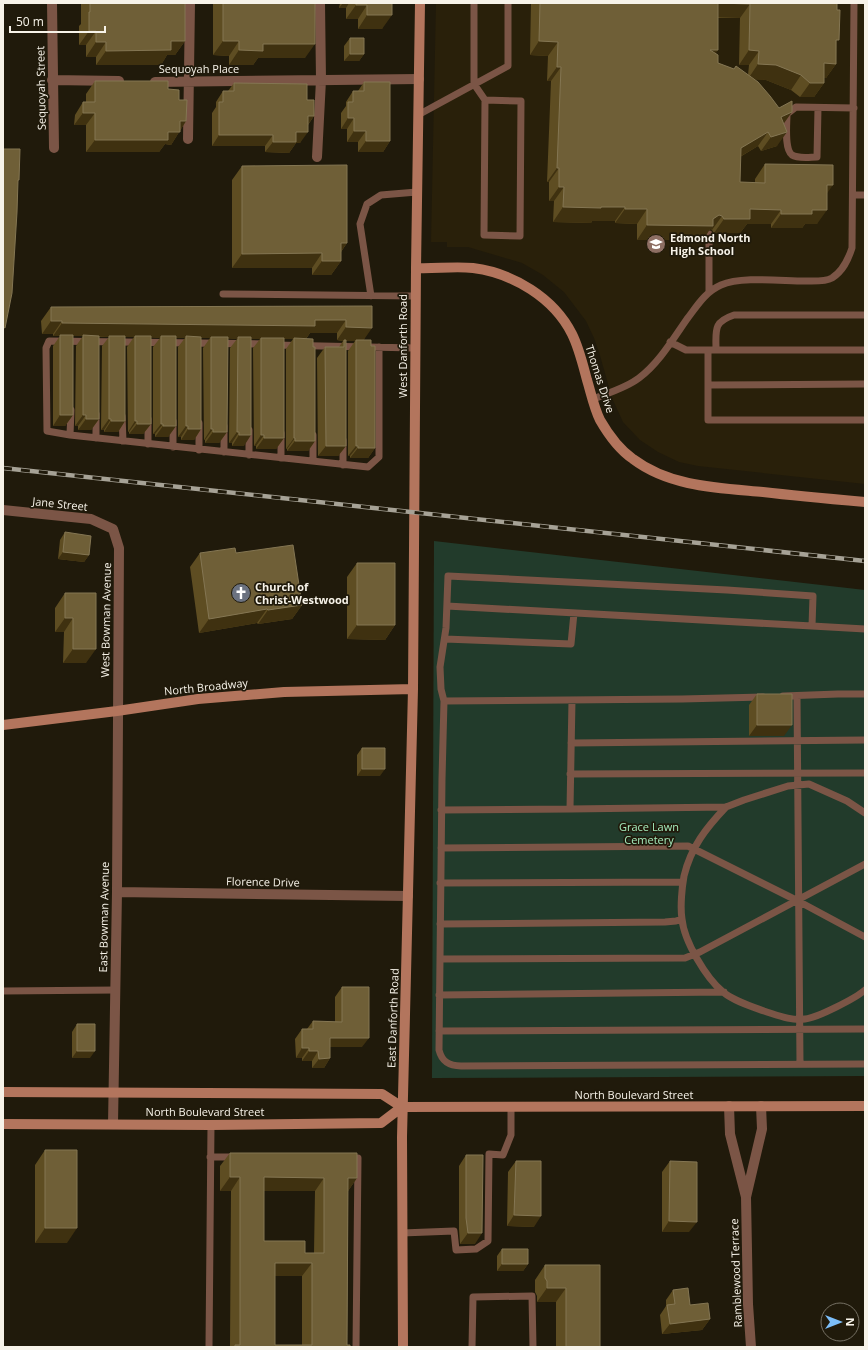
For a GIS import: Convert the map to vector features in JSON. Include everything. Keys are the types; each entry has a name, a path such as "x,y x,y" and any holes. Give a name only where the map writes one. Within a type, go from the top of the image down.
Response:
{"main road":[{"name":"West Danforth Road","path":"413,689 415,348 420,3"},
{"name":"Thomas Drive","path":"416,268 473,268 503,276 524,285 546,300 560,315 572,335 581,358 592,399 600,420 615,442 633,459 658,474 696,485 865,502"},
{"name":"North Broadway","path":"3,725 118,711 198,699 284,692 413,689"},
{"name":"East Danforth Road","path":"403,1347 402,1107 413,689"},
{"name":"North Boulevard Street","path":"3,1092 382,1094 402,1107 865,1106"},
{"name":"North Boulevard Street","path":"3,1124 210,1125 381,1123 402,1107"}],"street":[{"name":"Sequoyah Street","path":"52,3 54,148"},
{"path":"188,139 190,3"},
{"path":"317,157 321,80 320,3"},
{"name":"Sequoyah Place","path":"143,82 419,79"},
{"path":"52,80 128,81"},
{"name":"Jane Street","path":"3,510 92,519 113,530"},
{"name":"West Bowman Avenue","path":"113,530 119,548 118,711"},
{"name":"East Bowman Avenue","path":"113,1124 116,990 118,711"},
{"name":"Florence Drive","path":"117,892 408,896"},
{"name":"Ramblewood Terrace","path":"729,1106 730,1134 746,1197 748,1304 751,1347"},
{"name":"Ramblewood Terrace","path":"746,1197 762,1129 761,1106"}],"lane":[{"path":"474,3 474,84 485,100 484,235 520,236 521,101 485,100"},
{"path":"418,115 508,66 508,3"},
{"path":"592,399 639,378 658,359 702,298 722,284 741,281 818,281 831,279 840,271 848,260 852,248 854,3"},
{"path":"818,108 817,157 798,157 792,155 787,149 787,114 796,107 854,108"},
{"path":"371,296 360,224 367,204 381,195 417,192"},
{"path":"853,196 865,196"},
{"path":"709,234 709,292"},
{"path":"223,294 416,296"},
{"path":"716,350 716,327 724,318 734,315 865,315"},
{"path":"379,347 379,458 368,467 199,450 47,431 46,348 49,341 71,342 97,346 122,346 148,342 173,343 198,347 225,344 248,344 281,348 312,345 415,348"},
{"path":"71,342 71,349"},
{"path":"148,342 148,350"},
{"path":"670,342 686,350 865,350"},
{"path":"173,343 173,351"},
{"path":"225,344 225,351"},
{"path":"248,344 248,352"},
{"path":"312,345 312,353"},
{"path":"343,346 343,354"},
{"path":"708,350 708,420 865,420"},
{"path":"708,385 865,384"},
{"path":"70,404 70,435"},
{"path":"96,408 96,438"},
{"path":"122,411 122,441"},
{"path":"148,413 148,444"},
{"path":"173,415 173,447"},
{"path":"199,419 199,450"},
{"path":"224,421 224,452"},
{"path":"249,423 249,455"},
{"path":"281,428 281,458"},
{"path":"312,430 313,461"},
{"path":"343,433 343,464"},
{"path":"812,626 813,596 589,582 448,576 445,639 440,667 440,679 444,701 441,810 439,1050 440,1056 443,1060 454,1066 865,1064"},
{"path":"447,606 865,629"},
{"path":"445,639 571,644 574,613"},
{"path":"444,701 774,697 865,694"},
{"path":"797,696 800,1064"},
{"path":"570,809 572,700"},
{"path":"571,743 865,740"},
{"path":"570,774 865,773"},
{"path":"441,810 726,807 788,786 809,784 854,805 865,813"},
{"path":"854,805 865,807"},
{"path":"726,807 699,838 690,858 683,882 682,919 694,953 714,983 724,992 746,1004 790,1019 810,1018 846,1002 865,990"},
{"path":"441,848 688,846 798,901 865,937"},
{"path":"440,959 685,958 694,953 700,952 798,901 865,864"},
{"path":"440,883 683,882"},
{"path":"440,924 665,922 682,919"},
{"path":"3,991 116,990"},
{"path":"439,994 724,992"},
{"path":"439,1030 865,1029"},
{"path":"402,1233 454,1231 456,1250 476,1249 488,1241 489,1154 503,1155 511,1135 511,1107"},
{"path":"209,1347 210,1125"},
{"path":"210,1157 241,1157"},
{"path":"343,1158 358,1158 356,1347"},
{"path":"472,1347 473,1297 532,1296 533,1347"}],"shaded area":[{"name":"Edmond North High School","path":"436,3 865,3 865,484 698,466 679,462 658,452 640,440 623,422 612,398 594,338 586,321 564,292 543,275 522,263 468,247 447,247 447,242 431,242"}],"green space":[{"name":"Grace Lawn Cemetery","path":"434,541 865,590 865,1076 432,1078"}],"building":[{"path":"90,3 185,3 185,41 171,41 171,50 106,51 106,42 96,42 96,31 89,31"},
{"path":"223,3 315,3 315,44 263,44 263,51 239,50 239,41 223,41"},
{"path":"356,3 392,3 392,15 367,15 367,5 356,5"},
{"path":"540,3 718,3 718,50 710,50 718,55 718,63 734,69 736,66 758,82 779,108 792,101 792,112 781,117 787,132 771,137 768,132 741,148 740,182 765,183 765,164 833,165 833,185 827,185 827,210 812,210 812,214 781,214 781,210 750,209 750,219 724,219 719,215 713,219 713,226 647,225 647,209 625,209 625,207 563,207 564,187 559,187 559,168 557,168 561,67 557,67 558,42 539,41"},
{"path":"718,3 837,3 837,10 840,10 839,40 836,40 836,64 824,63 824,83 810,83 801,75 776,65 758,64 759,51 749,50 750,4"},
{"path":"350,38 364,38 364,54 350,54"},
{"path":"95,81 168,81 168,89 179,90 179,100 187,100 186,121 180,121 180,132 168,132 168,140 95,140 95,113 83,113 83,102 95,102"},
{"path":"364,82 390,82 390,141 366,141 366,131 354,131 354,118 348,118 348,102 353,102 353,91 364,91"},
{"path":"234,83 307,84 307,100 314,100 314,116 308,116 308,132 296,132 296,142 273,142 273,135 219,135 219,102 223,102 223,91 234,91"},
{"path":"3,149 20,149 12,293 5,328 3,327"},
{"path":"347,165 347,243 341,243 341,261 322,261 322,253 242,254 242,166"},
{"path":"372,306 372,328 346,327 346,320 315,320 315,326 62,323 62,321 51,321 51,307"},
{"path":"60,335 73,335 73,415 60,415"},
{"path":"83,335 99,336 99,419 86,419 86,415 83,415"},
{"path":"109,336 125,336 125,421 111,421 111,419 109,419"},
{"path":"135,336 151,336 151,424 137,424 137,421 135,421"},
{"path":"161,336 176,336 176,426 163,426 163,424 161,424"},
{"path":"186,336 201,337 201,429 188,429 188,426 186,426"},
{"path":"211,337 228,337 227,432 213,432 213,429 211,429"},
{"path":"238,337 251,337 251,435 239,435 239,432 237,432"},
{"path":"261,338 284,338 284,438 264,438 264,435 261,435"},
{"path":"294,338 313,339 313,347 315,347 315,441 295,441 294,438"},
{"path":"344,340 346,340 346,446 326,446 325,347 344,347"},
{"path":"356,340 371,340 371,346 375,346 375,448 358,448 358,446 356,446"},
{"path":"65,532 91,536 89,555 63,552"},
{"name":"Church of Christ-Westwood","path":"293,545 302,605 267,609 209,619 200,553 235,548 236,553"},
{"path":"357,563 395,563 395,625 357,625"},
{"path":"65,593 96,593 96,649 73,649 73,618 65,618"},
{"path":"757,694 792,694 792,725 757,725"},
{"path":"362,748 385,748 385,769 362,769"},
{"path":"342,987 369,987 369,1038 330,1038 330,1058 319,1059 318,1051 309,1051 309,1048 302,1048 302,1029 313,1029 313,1021 342,1022"},
{"path":"77,1024 95,1024 95,1051 77,1051"},
{"path":"45,1150 77,1150 77,1228 45,1228"},
{"path":"230,1153 357,1153 357,1178 348,1178 347,1345 350,1345 350,1347 235,1347 235,1345 240,1345 240,1177 230,1177","holes":["264,1177 324,1178 324,1253 305,1253 305,1241 264,1241","275,1263 312,1263 312,1345 275,1345"]},
{"path":"466,1155 483,1155 482,1233 468,1233 466,1218"},
{"path":"516,1161 541,1161 541,1216 514,1215"},
{"path":"670,1161 697,1162 697,1222 669,1221"},
{"path":"502,1249 528,1249 528,1264 502,1264"},
{"path":"545,1265 600,1265 600,1347 566,1347 566,1288 547,1288"},
{"path":"688,1288 690,1305 708,1303 710,1319 670,1324 667,1305 675,1304 673,1290"}],"railway":[{"path":"3,468 865,561"}],"place":[{"name":"Edmond North High School","path":"656,244"},
{"name":"Church of Christ-Westwood","path":"241,593"}]}
